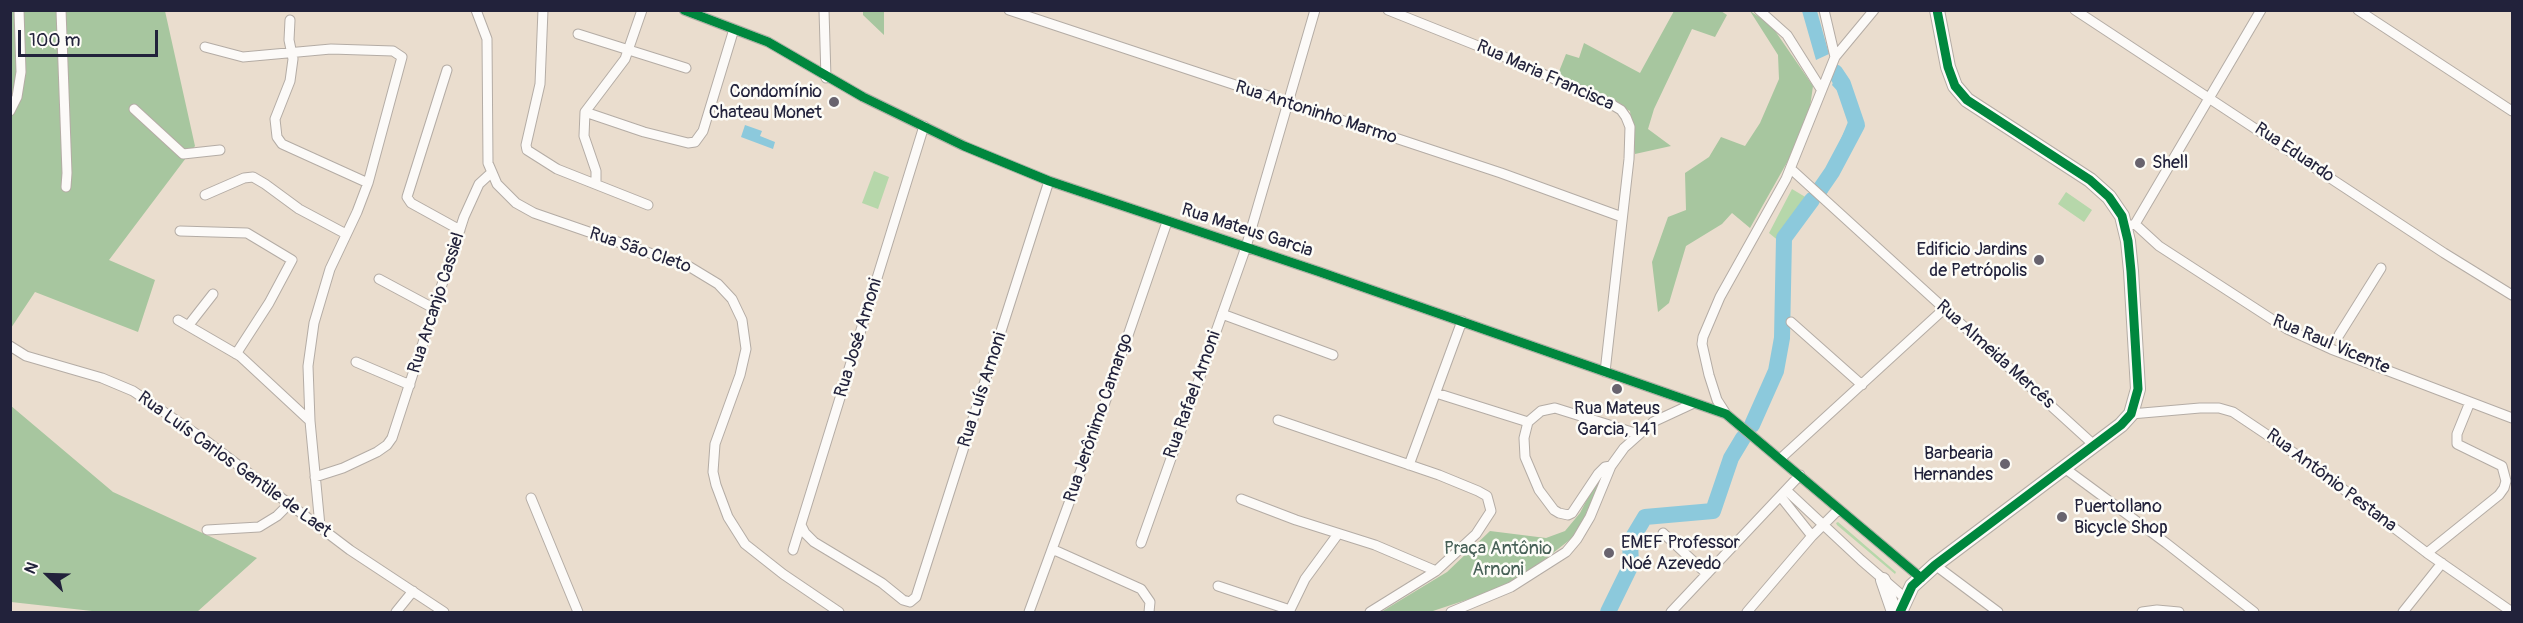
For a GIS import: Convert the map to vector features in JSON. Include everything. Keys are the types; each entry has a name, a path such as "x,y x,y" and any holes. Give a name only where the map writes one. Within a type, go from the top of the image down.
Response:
{"main road":[{"path":"1900,612 1905,598 1935,565 2121,425 2131,414 2138,389 2130,225 2109,197 2090,180 1967,100 1955,86 1948,68 1937,10"},
{"path":"1883,580 1894,612"}],"street":[{"path":"10,111 17,97 21,72 19,10"},
{"path":"61,10 66,187"},
{"path":"476,10 487,39 488,163 491,173"},
{"path":"543,10 540,84 526,148 530,154 557,169 648,205"},
{"path":"596,184 596,171 584,136 585,112 624,62 642,10"},
{"name":"Rua Mateus Garcia","path":"684,10 768,42 826,78 964,146 1049,182 1462,321 1726,414 1921,578"},
{"path":"715,10 716,23"},
{"path":"824,10 826,78"},
{"name":"Rua Antoninho Marmo","path":"1009,10 1501,173 1622,217"},
{"name":"Rua Rafael Arnoni","path":"1141,543 1246,247 1315,10"},
{"name":"Rua Maria Francisca","path":"1388,10 1493,52 1621,110 1626,117 1630,133 1605,372"},
{"path":"1759,10 1787,35 1821,88"},
{"path":"1824,10 1835,57"},
{"path":"1726,414 1717,400 1709,375 1702,344 1703,337 1720,297 1791,169 1835,57 1874,10"},
{"name":"Rua Eduardo","path":"2075,10 2210,97 2391,219 2512,295"},
{"path":"2130,225 2261,10"},
{"path":"2358,10 2512,111"},
{"path":"290,20 289,40 293,52 290,81 275,119 275,132 279,141 368,183"},
{"path":"585,112 644,132 688,143 695,142 703,131 734,29"},
{"path":"578,34 686,68"},
{"path":"205,47 243,57 331,49 393,51 402,57 368,183 325,281 314,323 308,366 310,421 320,526"},
{"path":"447,70 407,197 411,203 460,230"},
{"path":"134,109 183,154 220,150"},
{"name":"Rua José Arnoni","path":"793,550 924,126"},
{"name":"Rua Almeida Mercês","path":"1791,169 2094,445"},
{"name":"Rua Arcanjo Cassiel","path":"315,477 377,452 392,438 460,230 479,184 491,173"},
{"name":"Rua São Cleto","path":"491,173 504,194 534,213 680,263 713,280 732,299 742,320 746,349 740,375 715,444 713,472 716,485 728,517 745,544 783,574 839,612"},
{"path":"205,195 244,178 253,177 299,209 346,234"},
{"name":"Rua Luís Arnoni","path":"801,525 814,542 882,583 903,600 910,602 916,597 1049,182"},
{"name":"Rua Jerônimo Camargo","path":"1029,612 1167,222"},
{"name":"Rua Raul Vicente","path":"2130,225 2259,314 2287,329 2331,349 2512,418"},
{"path":"180,231 247,233 292,260 269,303 236,354"},
{"path":"2331,349 2381,268"},
{"path":"378,279 435,309"},
{"path":"188,326 213,294"},
{"path":"1780,459 1944,309"},
{"path":"1222,314 1333,355"},
{"path":"178,320 236,354 310,421"},
{"path":"1409,465 1462,321"},
{"path":"1791,322 1862,385"},
{"name":"Rua Luís Carlos Gentile de Laet","path":"10,346 26,356 102,378 133,391 205,440 350,550 444,612"},
{"path":"356,362 410,385"},
{"path":"1436,393 1528,422"},
{"path":"2427,553 2499,495 2506,481 2502,466 2457,444 2457,434 2470,402"},
{"path":"1450,612 1511,587 1566,552 1578,539 1590,517 1611,466 1638,434 1653,422 1694,403"},
{"path":"1611,466 1605,467 1598,474 1572,513 1568,515 1559,513 1554,510 1539,490 1525,457 1524,438 1528,422 1541,411 1555,408 1638,434"},
{"name":"Rua Antônio Pestana","path":"2131,414 2200,408 2219,408 2233,412 2309,463 2427,553 2512,612"},
{"path":"1278,420 1478,490 1486,496 1490,504 1491,511 1488,518 1476,534 1436,571 1370,612"},
{"path":"2063,467 2254,612"},
{"path":"1671,612 1800,475"},
{"path":"1784,493 1905,598"},
{"path":"1784,493 1812,536"},
{"path":"531,498 578,612"},
{"path":"1241,499 1413,559 1436,571"},
{"path":"207,530 259,527 278,516 290,503"},
{"path":"1747,612 1812,536 1839,509"},
{"path":"1663,533 1707,574"},
{"path":"1218,586 1289,611 1305,579 1338,534"},
{"path":"1052,549 1141,589 1149,602 1149,612"},
{"path":"2403,612 2442,563"},
{"path":"1935,565 1998,612"},
{"path":"396,612 413,591"},
{"path":"2142,612 2157,610 2178,612"}],"green space":[{"path":"11,11 165,11 195,146 109,260 155,280 138,332 35,292 11,328"},
{"path":"863,11 884,11 884,35 863,15"},
{"path":"1674,11 1721,11 1727,15 1715,37 1692,29 1654,109 1648,129 1671,146 1635,154 1630,111 1558,74 1566,54 1579,58 1584,43 1640,73"},
{"path":"1750,11 1771,25 1813,86 1810,107 1794,150 1750,228 1732,213 1722,224 1686,246 1669,303 1658,312 1652,262 1668,217 1686,210 1685,173 1709,157 1721,137 1745,146 1760,123 1779,79 1778,55"},
{"path":"874,171 889,177 878,209 862,203"},
{"path":"1792,189 1807,198 1780,242 1769,233"},
{"path":"2066,192 2092,210 2084,222 2058,204"},
{"path":"10,405 113,492 257,558 197,612 101,612 11,602"},
{"name":"Praça Antônio Arnoni","path":"1606,470 1576,535 1531,570 1496,590 1430,612 1381,612 1447,572 1490,531 1546,538 1565,531 1580,513 1601,472"},
{"path":"1838,522 1896,572 1895,574 1837,525"}],"water":[{"path":"1802,11 1817,11 1829,54 1816,60"},
{"path":"1837,72 1856,118 1826,196 1820,190 1850,117 1842,96 1832,85"},
{"path":"745,125 762,131 760,136 775,142 773,149 741,137"}],"waterway":[{"path":"1821,188 1857,125 1843,84 1835,72"},
{"path":"1752,425 1776,371 1782,338 1784,238 1812,200"},
{"path":"1608,612 1631,565 1630,542 1645,517 1713,511 1731,458 1743,438"}],"cycle path":[{"path":"684,10 768,42 863,97 964,146 1049,181 1320,272 1726,414 1921,578"},
{"path":"1900,612 1912,586 1935,565 2121,425 2131,414 2138,389 2131,271 2128,241 2122,216 2109,197 2090,180 1967,100 1955,86 1948,67 1937,10"}],"place":[{"name":"Condomínio Chateau Monet","path":"834,102"},
{"name":"Shell","path":"2140,163"},
{"name":"Edificio Jardins de Petrópolis","path":"2039,260"},
{"name":"Rua Mateus Garcia, 141","path":"1617,389"},
{"name":"Barbearia Hernandes","path":"2005,464"},
{"name":"Puertollano Bicycle Shop","path":"2062,517"},
{"name":"EMEF Professor Noé Azevedo","path":"1609,553"}]}
